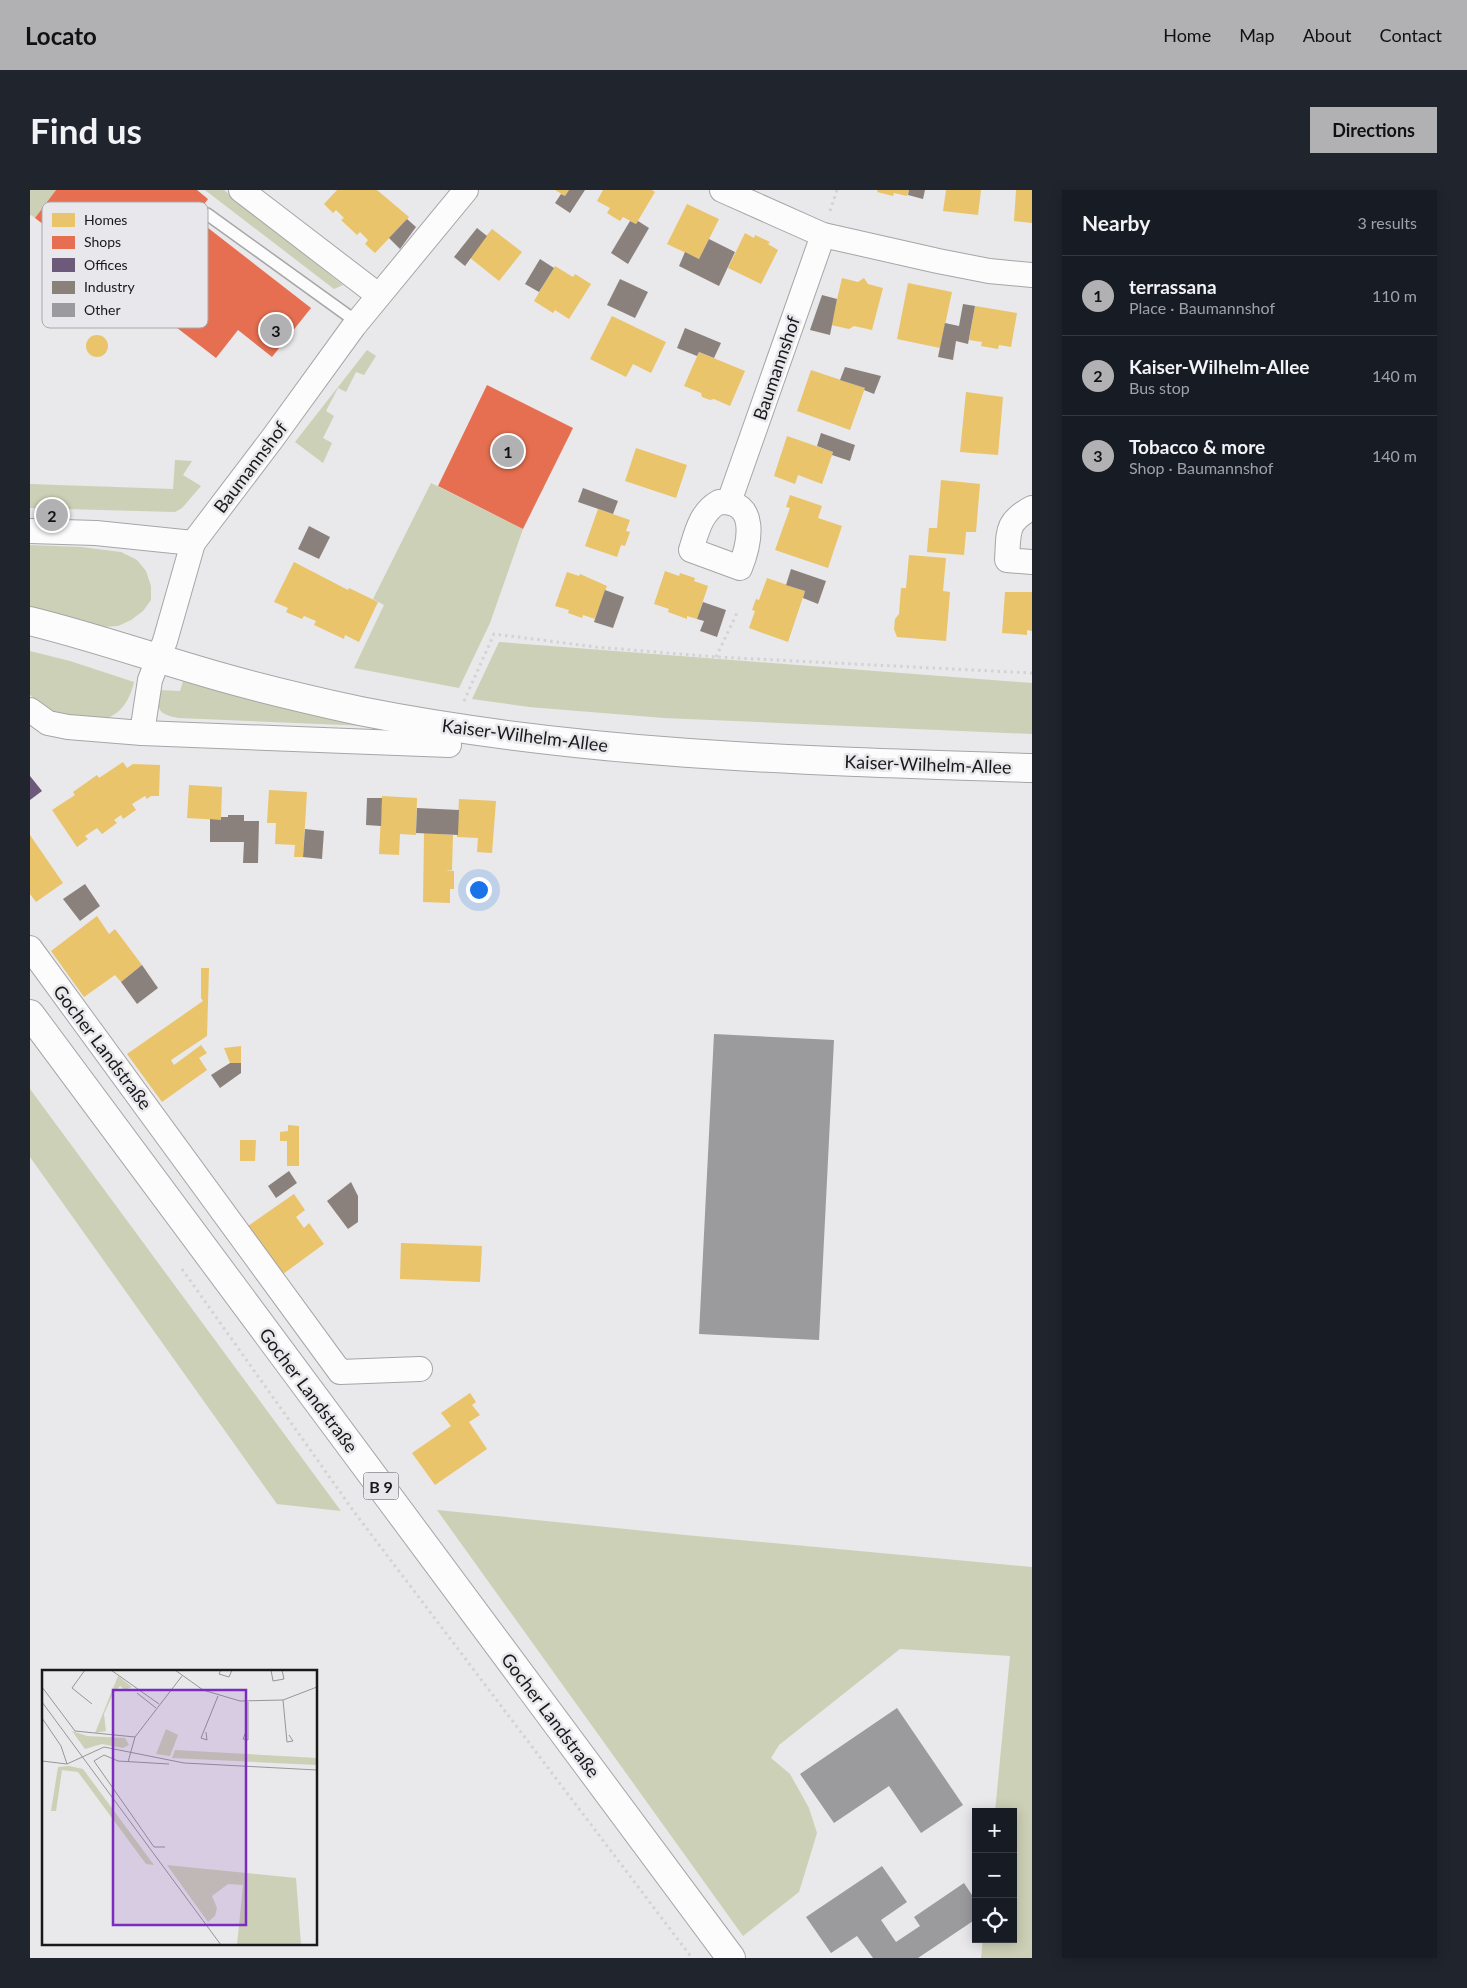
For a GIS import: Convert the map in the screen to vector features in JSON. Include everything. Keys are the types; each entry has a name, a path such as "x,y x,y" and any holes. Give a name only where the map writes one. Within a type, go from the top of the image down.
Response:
{"main road":[{"name":"Kaiser-Wilhelm-Allee","path":"30,621 223,678 359,711 448,727 534,738 688,753 1032,768"},
{"name":"Gocher Landstraße","path":"30,1014 731,1958"}],"street":[{"path":"241,190 378,295"},
{"name":"Baumannshof","path":"159,658 193,543 357,322 466,190"},
{"path":"722,190 823,235 989,271 1032,275"},
{"name":"Baumannshof","path":"729,502 823,235"},
{"path":"1032,508 1018,515 1009,527 1007,560 1032,562"},
{"path":"30,531 96,533 193,543"},
{"path":"142,733 150,680 159,658"},
{"path":"30,710 48,723 68,727 142,733 449,745"},
{"name":"Gocher Landstraße","path":"30,948 340,1372 420,1369"}],"lane":[{"path":"208,215 357,322"}],"path":[{"path":"716,657 738,611"},
{"path":"471,706 463,704 494,634 596,647 716,657 1032,673"},
{"path":"178,1264 356,1513 692,1958"}],"green space":[{"path":"30,190 56,190 47,202 42,202 42,209 35,218 30,216"},
{"path":"205,190 224,190 343,285 334,289"},
{"path":"367,350 376,356 364,375 356,372 346,392 338,388 326,411 334,416 323,438 332,443 323,463 295,442"},
{"path":"175,460 192,461 183,475 201,486 182,508 175,512 30,508 30,484 173,489"},
{"path":"431,483 523,529 490,623 459,688 354,668 384,605 373,599"},
{"path":"30,545 81,547 121,552 137,560 146,571 151,586 151,600 143,611 131,620 118,626 103,627 30,607"},
{"path":"499,642 1032,683 1032,734 664,718 529,707 472,699"},
{"path":"30,651 70,661 134,682 129,696 123,707 105,719 94,721 82,720 56,713 30,695"},
{"path":"184,678 368,726 178,718 166,715 159,707 158,690 180,691"},
{"path":"30,1089 341,1511 277,1504 30,1157"},
{"path":"437,1510 1032,1567 1032,1958 981,1958 983,1943 1017,1943 1017,1808 995,1808 1010,1656 900,1649 779,1745 771,1758 790,1774 809,1808 817,1833 799,1892 743,1936"}],"building: Homes":[{"path":"337,190 377,190 409,217 375,253 365,244 368,240 360,232 357,235 341,220 344,218 336,210 333,213 324,204"},
{"path":"555,190 569,190 565,196"},
{"path":"603,190 652,190 655,192 636,224 623,217 620,221 607,213 610,208 597,201"},
{"path":"878,190 909,190 907,196 894,193 893,196 877,192"},
{"path":"946,190 981,190 978,215 943,211"},
{"path":"1016,190 1032,190 1032,223 1014,221"},
{"path":"687,204 719,219 699,259 667,244"},
{"path":"492,229 522,252 499,281 469,257"},
{"path":"745,233 754,238 755,235 770,242 768,244 778,250 761,284 728,268"},
{"path":"555,266 573,277 575,274 591,284 569,319 555,310 553,313 534,301"},
{"path":"842,278 858,282 864,278 868,284 883,288 872,330 854,326 849,329 831,325"},
{"path":"908,283 952,292 940,348 897,339"},
{"path":"975,306 1017,313 1011,347 999,345 998,349 981,346 982,342 969,340"},
{"path":"612,316 666,342 651,373 633,364 626,377 590,359"},
{"path":"97,335 105,338 108,346 105,354 97,357 89,354 86,346 89,338"},
{"path":"699,352 745,371 730,406 714,399 710,400 702,397 701,393 684,386"},
{"path":"811,370 865,388 850,430 797,411"},
{"path":"966,392 1003,397 998,455 960,452"},
{"path":"787,436 833,452 822,484 798,475 795,484 774,476"},
{"path":"636,448 687,465 676,498 625,481"},
{"path":"941,480 980,484 976,532 966,532 964,555 927,552 929,528 937,528"},
{"path":"790,495 822,506 818,518 842,526 828,568 775,550 790,508 786,507"},
{"path":"598,509 630,520 626,531 630,532 625,546 621,545 617,557 585,546"},
{"path":"909,555 946,558 943,591 950,592 946,641 897,637 894,629 895,619 899,614 901,588 906,588"},
{"path":"294,562 348,590 349,588 378,602 359,642 345,635 344,639 314,625 316,621 304,616 302,619 286,612 288,608 274,602"},
{"path":"665,571 679,576 680,573 695,578 694,581 708,586 697,619 687,616 687,619 668,612 669,609 654,604"},
{"path":"567,572 579,576 580,574 607,586 595,619 583,615 582,618 568,613 569,610 555,606"},
{"path":"767,578 805,591 788,642 749,628 755,611 752,610 756,599 759,600"},
{"path":"1005,592 1032,592 1032,631 1027,630 1027,635 1002,633"},
{"path":"123,762 127,768 133,764 160,765 159,796 151,796 147,799 145,796 132,804 136,810 123,819 121,815 114,820 117,823 102,834 97,828 85,836 88,839 77,847 52,810 75,795 73,792 97,775 99,778"},
{"path":"189,785 222,787 221,820 187,818"},
{"path":"269,790 307,792 303,857 294,857 295,845 275,844 276,823 267,823"},
{"path":"382,796 417,798 416,835 400,834 399,855 379,854"},
{"path":"459,799 496,801 492,853 477,852 478,838 457,837"},
{"path":"424,833 453,835 452,870 445,870 454,871 454,889 450,889 450,903 423,902"},
{"path":"30,835 63,883 36,902 30,894"},
{"path":"97,916 109,934 115,929 142,965 121,982 115,975 84,997 51,951"},
{"path":"201,968 209,968 207,1036 171,1060 174,1065 201,1045 207,1053 199,1058 207,1070 162,1102 127,1054 203,1001 201,998"},
{"path":"241,1046 241,1063 230,1063 224,1048"},
{"path":"288,1125 299,1126 299,1166 287,1166 287,1141 280,1141 280,1132 288,1131"},
{"path":"240,1140 256,1140 255,1161 240,1161"},
{"path":"294,1194 305,1210 296,1217 304,1228 309,1223 324,1244 283,1274 248,1226"},
{"path":"401,1243 482,1246 480,1282 400,1279"},
{"path":"470,1393 476,1402 472,1405 480,1415 469,1422 487,1449 435,1485 412,1453 451,1426 441,1413"}],"building: Shops":[{"path":"56,190 197,190 208,199 206,202 47,202"},
{"path":"42,209 42,223 35,218"},
{"path":"208,228 311,308 272,357 238,330 216,358 177,328 208,328"},
{"path":"487,385 573,428 523,529 438,486"}],"building: Offices":[{"path":"30,776 42,791 30,800"}],"building: Industry":[{"path":"569,190 585,190 570,213 555,203 561,194 565,196"},
{"path":"909,190 925,190 923,199 908,195"},
{"path":"407,219 416,227 400,249 389,238"},
{"path":"630,221 636,224 638,221 649,228 628,264 611,253"},
{"path":"477,228 487,236 465,266 454,257"},
{"path":"709,239 735,252 719,286 679,266 685,252 699,259"},
{"path":"540,259 554,268 539,292 525,284"},
{"path":"620,279 648,292 635,318 607,305"},
{"path":"822,295 837,299 830,335 810,330"},
{"path":"963,304 975,306 968,344 956,341 953,360 938,357 945,323 959,326"},
{"path":"685,328 721,343 714,358 699,352 697,356 677,348"},
{"path":"845,367 881,376 874,394 864,390 865,388 840,380"},
{"path":"821,433 855,445 850,461 832,455 833,452 817,446"},
{"path":"583,488 618,501 613,514 578,502"},
{"path":"309,526 330,537 319,559 298,549"},
{"path":"791,569 826,581 818,604 803,598 805,591 786,585"},
{"path":"605,590 624,597 613,628 594,622"},
{"path":"703,602 726,610 717,637 700,631 704,621 697,619"},
{"path":"367,798 382,798 381,826 366,825"},
{"path":"417,808 459,810 458,835 416,833"},
{"path":"228,815 244,815 244,821 259,821 258,863 243,863 244,842 210,842 210,819 221,820 221,817 228,817"},
{"path":"305,829 324,831 322,859 303,857"},
{"path":"85,884 100,906 80,921 63,899"},
{"path":"142,965 158,988 137,1004 121,982"},
{"path":"230,1063 241,1063 241,1073 220,1088 211,1075"},
{"path":"289,1171 297,1183 276,1198 268,1186"},
{"path":"351,1182 358,1196 358,1222 348,1229 327,1201"}],"building: Other":[{"path":"714,1034 834,1040 819,1340 699,1334"},
{"path":"897,1708 963,1805 921,1833 889,1786 834,1823 800,1774"},
{"path":"882,1866 907,1902 881,1920 896,1942 920,1926 914,1917 964,1883 972,1895 972,1922 918,1958 873,1958 857,1936 831,1953 806,1917"}],"place":[{"name":"Tobacco & more","path":"276,330"},
{"name":"terrassana","path":"508,451"},
{"name":"Kaiser-Wilhelm-Allee","path":"52,515"}]}
